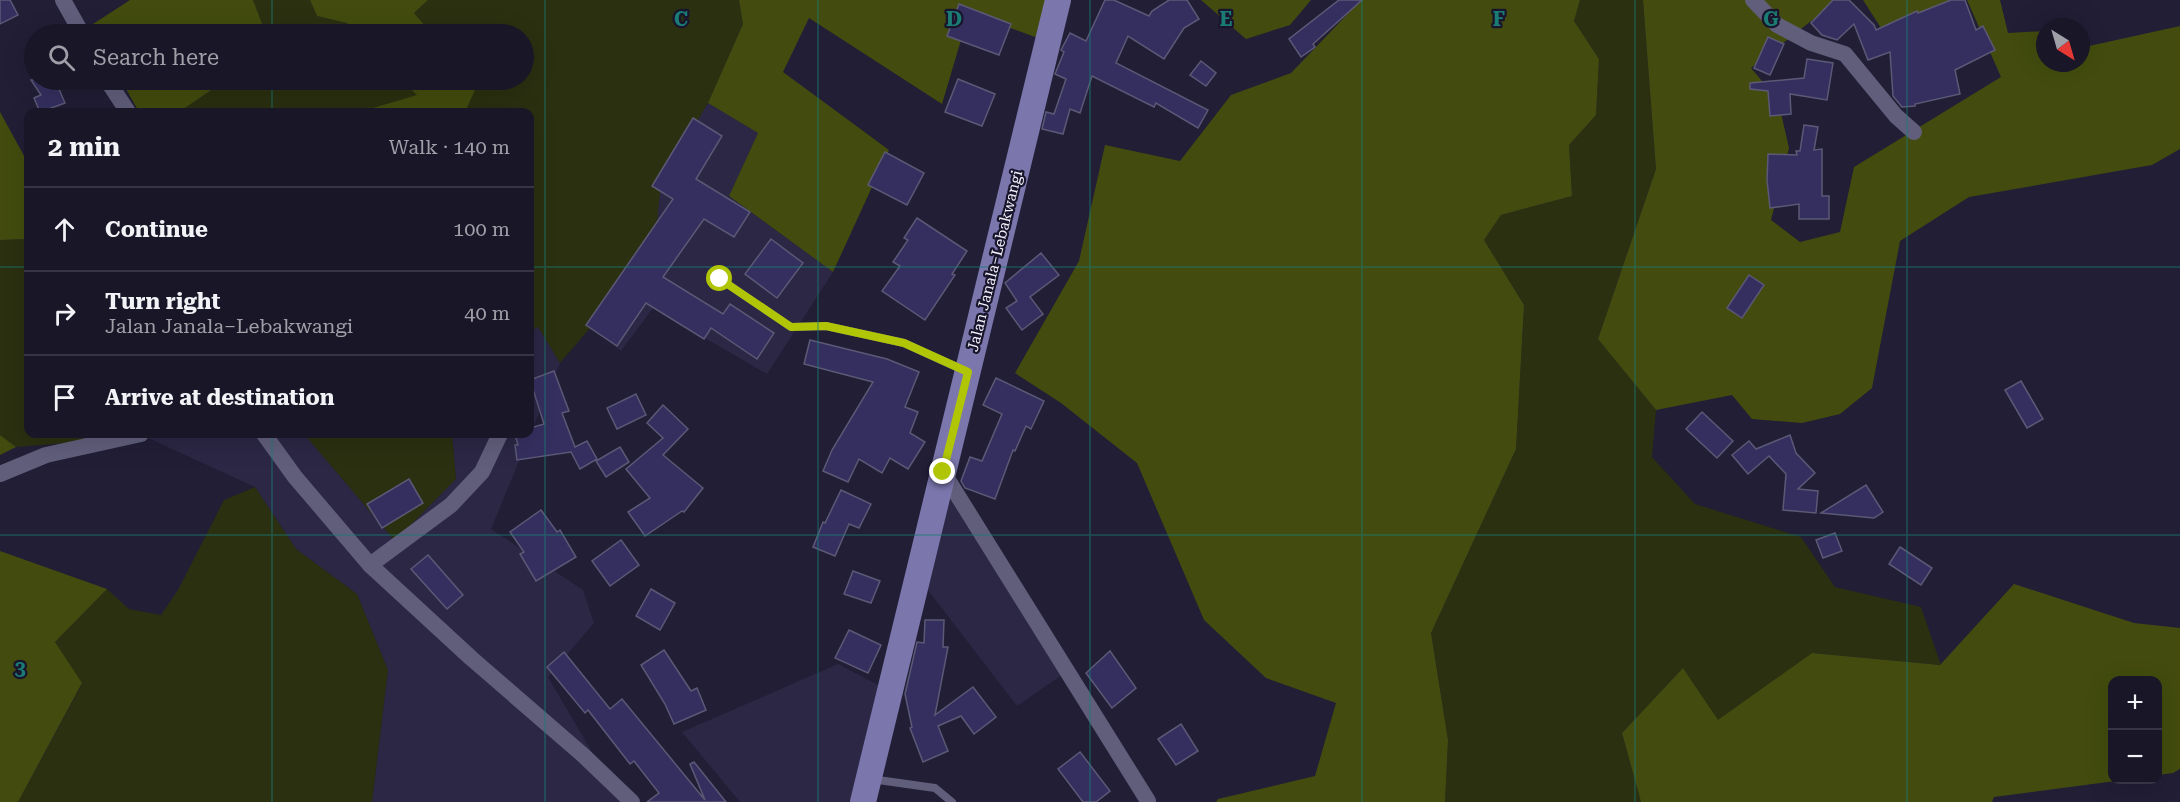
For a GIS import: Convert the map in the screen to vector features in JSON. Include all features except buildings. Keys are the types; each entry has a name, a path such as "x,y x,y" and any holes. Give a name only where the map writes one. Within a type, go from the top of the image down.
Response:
{"main road":[{"name":"Jalan Janala–Lebakwangi","path":"867,791 1058,0"}],"street":[{"path":"63,0 76,24"},
{"path":"1753,0 1777,25 1811,43 1845,54 1896,116 1914,132"},
{"path":"114,90 125,108"},
{"path":"0,474 46,455 123,438"},
{"path":"267,438 295,477 370,565 471,658 583,755 632,802"},
{"path":"370,565 451,505 482,472 498,438"},
{"path":"943,472 1148,801"}],"lane":[{"path":"720,279 791,327 826,326 904,343 968,372"},
{"path":"867,791 935,788 952,802"}],"shaded area":[{"path":"708,103 758,133 729,196 833,272 767,374 653,308 621,351 591,327 661,182"},
{"path":"538,327 560,363 534,426 534,329"},
{"path":"148,438 307,438 395,541 456,479 452,438 529,438 491,529 583,590 594,623 548,677 602,769 630,802 372,802 388,670 357,594 296,549 255,487"},
{"path":"944,486 1069,670 1017,706 914,572"},
{"path":"838,664 884,688 857,802 740,802 682,732"}],"green space":[{"path":"130,0 253,0 262,24 93,24"},
{"path":"253,0 310,0 317,16 348,24 262,24"},
{"path":"310,0 428,0 414,13 423,24 348,24 317,16"},
{"path":"428,0 739,0 743,24 708,103 661,182 655,244 560,363 538,327 534,329 534,108 467,108 475,90 534,90 534,24 423,24 414,13"},
{"path":"739,0 1049,0 1038,38 969,13 942,104 809,18 783,72 889,150 833,272 729,196 758,133 708,103 743,24"},
{"path":"1201,0 1311,0 1290,25 1246,39"},
{"path":"1361,0 1580,0 1574,21 1599,59 1596,115 1569,145 1572,196 1501,215 1484,240 1524,305 1516,449 1431,633 1448,740 1445,802 1216,802 1218,799 1315,776 1336,703 1266,678 1204,620 1137,463 1061,403 1015,373 1079,261 1105,145 1180,161 1231,95 1291,73"},
{"path":"1580,0 1643,0 1656,169 1598,339 1656,410 1652,457 1695,504 1801,537 1835,587 1921,607 1941,665 1812,653 1718,721 1683,668 1622,733 1641,802 1445,802 1448,740 1431,633 1516,449 1524,305 1484,240 1501,215 1572,196 1569,145 1596,115 1599,59 1574,21"},
{"path":"1643,0 1838,0 1751,68 1778,100 1789,148 1771,220 1800,242 1840,232 1854,167 2001,77 1967,0 2000,0 2008,33 2036,31 2036,72 2090,72 2090,46 2180,26 2180,149 2152,165 1969,197 1900,241 1872,388 1840,414 1802,423 1752,419 1732,395 1656,410 1598,339 1656,169"},
{"path":"1863,0 1966,0 1881,28"},
{"path":"127,90 211,90 185,108 137,108"},
{"path":"211,90 413,90 418,95 373,108 185,108"},
{"path":"412,90 475,90 467,108 373,108 417,95"},
{"path":"0,112 24,156 24,239 0,240"},
{"path":"24,239 24,438 133,438 16,447 0,435 0,240"},
{"path":"0,435 16,447 0,455"},
{"path":"307,438 452,438 456,479 395,541"},
{"path":"255,487 296,549 357,594 388,670 372,802 18,802 82,684 55,642 107,589 129,609 161,615 178,590 224,500"},
{"path":"0,551 107,589 55,642 82,683 18,802 0,802"},
{"path":"2014,584 2134,623 2180,628 2180,769 2162,774 2162,676 2108,676 2108,782 1994,797 1992,802 1641,802 1622,733 1683,668 1718,720 1812,653 1940,665"}],"route":[{"path":"720,279 791,327 826,326 904,343 968,372 943,472"}]}
